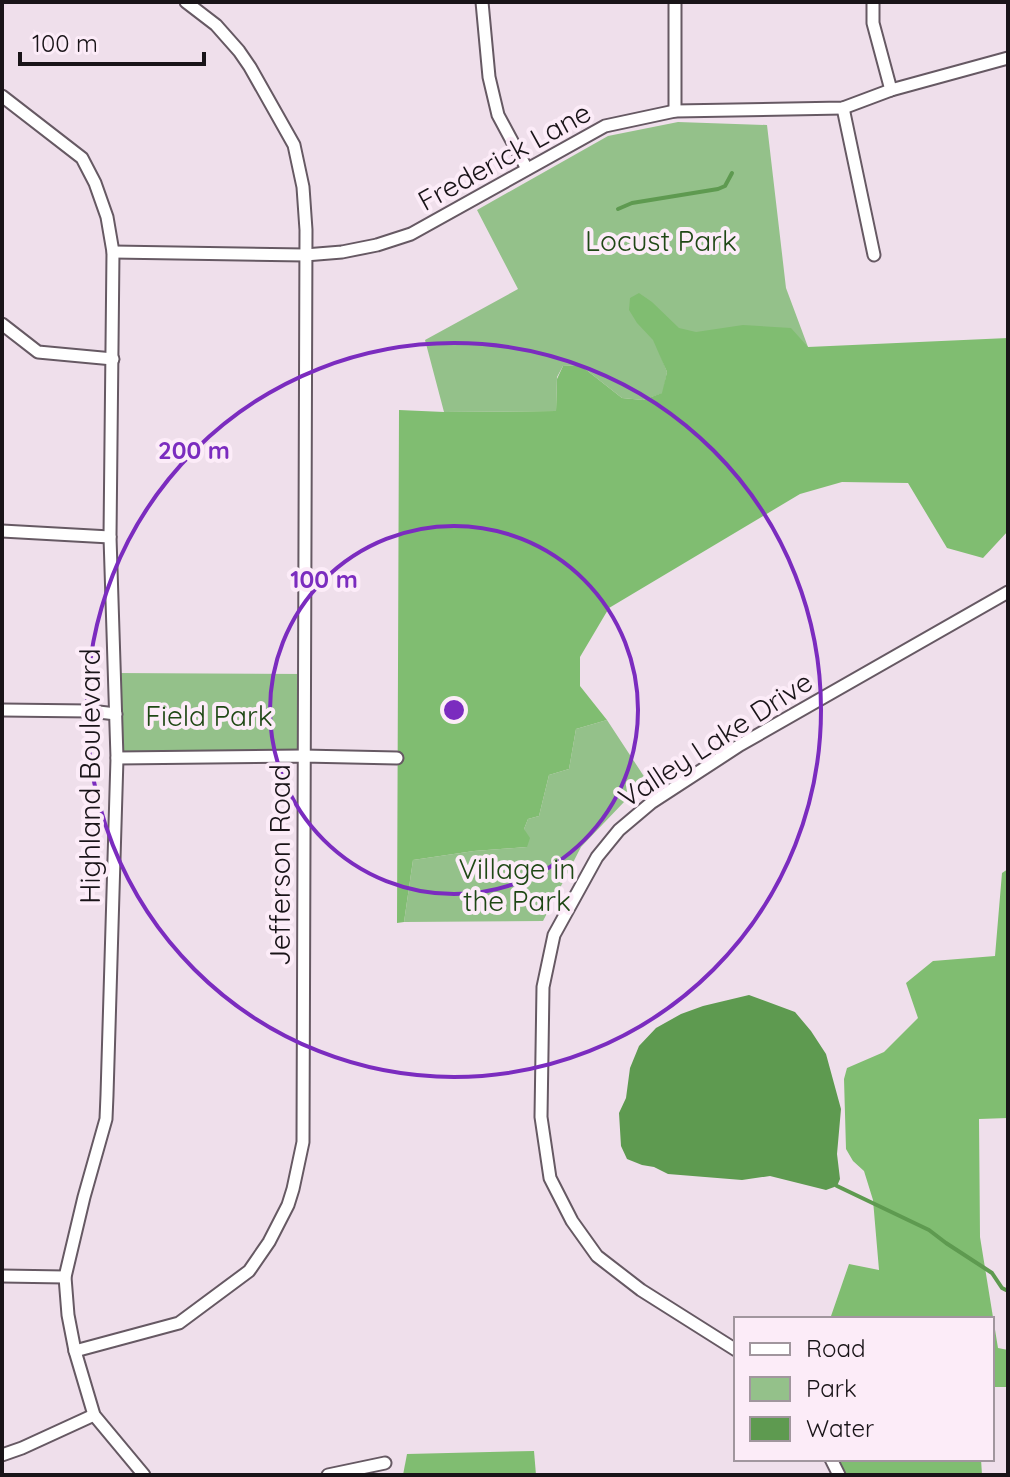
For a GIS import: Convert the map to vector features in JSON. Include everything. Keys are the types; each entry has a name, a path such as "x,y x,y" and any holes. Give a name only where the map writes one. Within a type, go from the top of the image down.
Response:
{"street":[{"name":"Jefferson Road","path":"75,1351 179,1323 249,1271 269,1242 291,1197 303,1142 306,230 303,187 294,145 250,67 216,25 186,2"},
{"path":"482,2 489,77 498,115 527,169"},
{"path":"675,2 675,111"},
{"path":"873,2 873,23 891,90"},
{"name":"Frederick Lane","path":"113,252 305,255 377,245 411,234 605,126 675,111 843,108 891,90 1008,58"},
{"name":"Highland Boulevard","path":"2,96 82,158 107,217 113,252 110,537 117,758 106,1119 65,1277 75,1351 94,1415 144,1475"},
{"path":"843,108 874,255"},
{"path":"2,324 38,352 113,359"},
{"path":"2,531 110,537"},
{"name":"Valley Lake Drive","path":"734,1349 641,1290 597,1256 572,1221 550,1178 541,1117 543,987 554,935 597,857 619,830 651,803 740,745 1008,592"},
{"path":"2,710 116,714"},
{"path":"117,758 397,758"},
{"path":"2,1276 65,1277"},
{"path":"2,1455 94,1415"},
{"path":"328,1475 385,1463"}],"green space":[{"name":"Locust Park","path":"678,122 767,125 786,288 808,347 660,354 667,372 663,393 643,400 622,398 580,365 563,366 557,377 556,411 444,412 425,340 518,289 477,210 608,136"},
{"name":"Field Park","path":"115,673 304,674 303,756 117,758"},
{"name":"Village in the Park","path":"607,720 647,781 581,847 543,921 404,922 413,860 527,847 524,829 528,819 539,816 549,775 569,769 576,729"}],"shaded area":[{"path":"639,293 679,328 696,332 743,325 791,328 808,347 1008,338 1008,531 983,558 947,548 908,483 842,482 800,494 609,608 580,657 580,686 607,720 576,729 569,769 549,775 539,816 528,819 524,829 530,838 527,847 413,860 404,922 397,923 399,410 556,411 557,379 563,366 580,365 622,398 643,400 662,393 667,372 653,340 629,310 630,298"},
{"path":"1008,869 1008,1118 979,1119 980,1237 993,1317 831,1317 849,1264 879,1270 873,1200 864,1171 846,1149 844,1079 847,1068 884,1052 918,1018 906,983 933,961 995,956 1002,873"},
{"path":"994,1323 998,1348 1008,1350 1008,1387 994,1387"},
{"path":"534,1451 536,1475 403,1475 407,1454"},
{"path":"839,1461 981,1461 982,1475 845,1475"}],"water":[{"path":"749,995 795,1012 826,1054 841,1109 837,1154 840,1179 837,1186 826,1190 770,1176 742,1180 668,1174 627,1159 621,1146 619,1113 626,1098 630,1068 639,1046 656,1028 681,1014"}],"waterway":[{"path":"618,209 632,203 718,189 725,186 732,173"},
{"path":"837,1186 929,1230 992,1273 1002,1288 1008,1291"}]}
